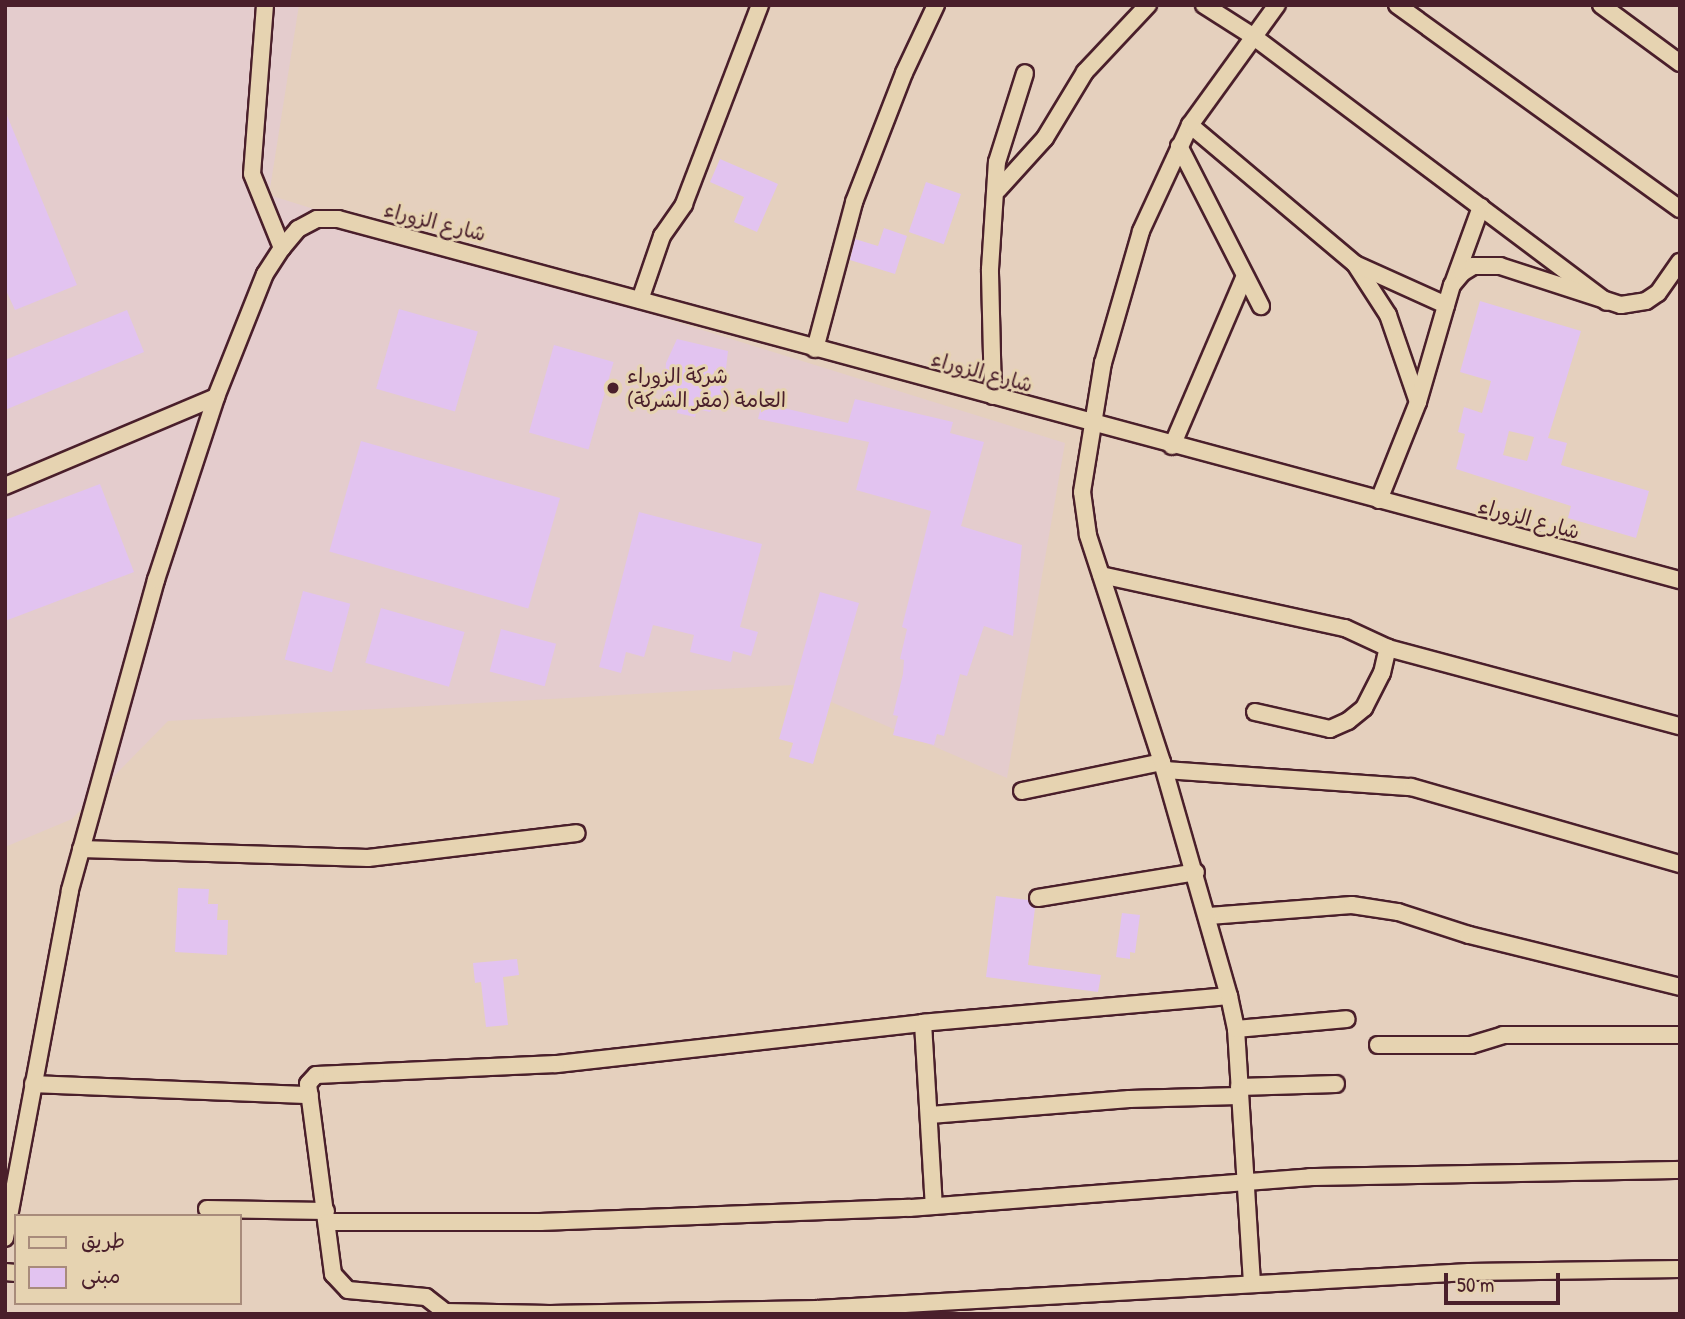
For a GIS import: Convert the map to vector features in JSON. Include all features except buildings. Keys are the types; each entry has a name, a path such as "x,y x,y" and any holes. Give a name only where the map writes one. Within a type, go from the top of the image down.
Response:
{"street":[{"path":"265,5 252,174 282,248"},
{"path":"640,300 662,236 684,204 760,5"},
{"path":"815,349 855,202 904,73 936,5"},
{"path":"998,190 1045,138 1085,72 1148,5"},
{"path":"1204,5 1254,37 1606,302"},
{"path":"1252,1283 1236,1029 1229,996 1196,872 1088,536 1082,492 1103,362 1141,231 1190,125 1277,5"},
{"path":"1397,5 1680,209"},
{"path":"1601,5 1680,63"},
{"path":"993,396 990,269 998,190 997,162 1026,73"},
{"path":"1190,125 1356,264 1446,305"},
{"path":"1179,146 1244,278 1261,306"},
{"path":"1379,500 1418,402 1452,285 1480,207"},
{"name":"شارع الزوراء","path":"5,1238 81,849 156,580 216,397 265,274 298,229 317,219 338,219 1172,446 1680,580"},
{"path":"1452,285 1473,266 1486,265 1606,302 1646,301 1658,293 1680,262"},
{"path":"1356,264 1388,315 1418,402"},
{"path":"1172,446 1244,278"},
{"path":"5,486 216,397"},
{"path":"1101,575 1345,628 1388,648 1680,726"},
{"path":"1255,712 1330,729 1348,721 1364,708 1382,673 1388,648"},
{"path":"1022,791 1163,766 1411,787 1680,864"},
{"path":"81,849 368,858 577,833"},
{"path":"1038,898 1196,872"},
{"path":"1209,916 1363,906 1680,987"},
{"path":"1229,996 923,1023 556,1064 316,1075 308,1084 327,1216 330,1261 338,1283 369,1294 426,1297 446,1313 817,1309 1469,1272 1680,1269"},
{"path":"1236,1029 1347,1019"},
{"path":"923,1023 934,1206"},
{"path":"1378,1045 1471,1045 1503,1035 1680,1035"},
{"path":"33,1084 310,1095"},
{"path":"930,1115 1336,1084"},
{"path":"207,1209 327,1216 540,1222 934,1206 1245,1182 1680,1170"}],"shaded area":[{"path":"5,5 299,5 269,195 1065,443 1007,778 792,685 168,721 72,819 5,847"}],"place":[{"name":"شركة الزوراء العامة (مقر الشركة)","path":"613,388"}]}
